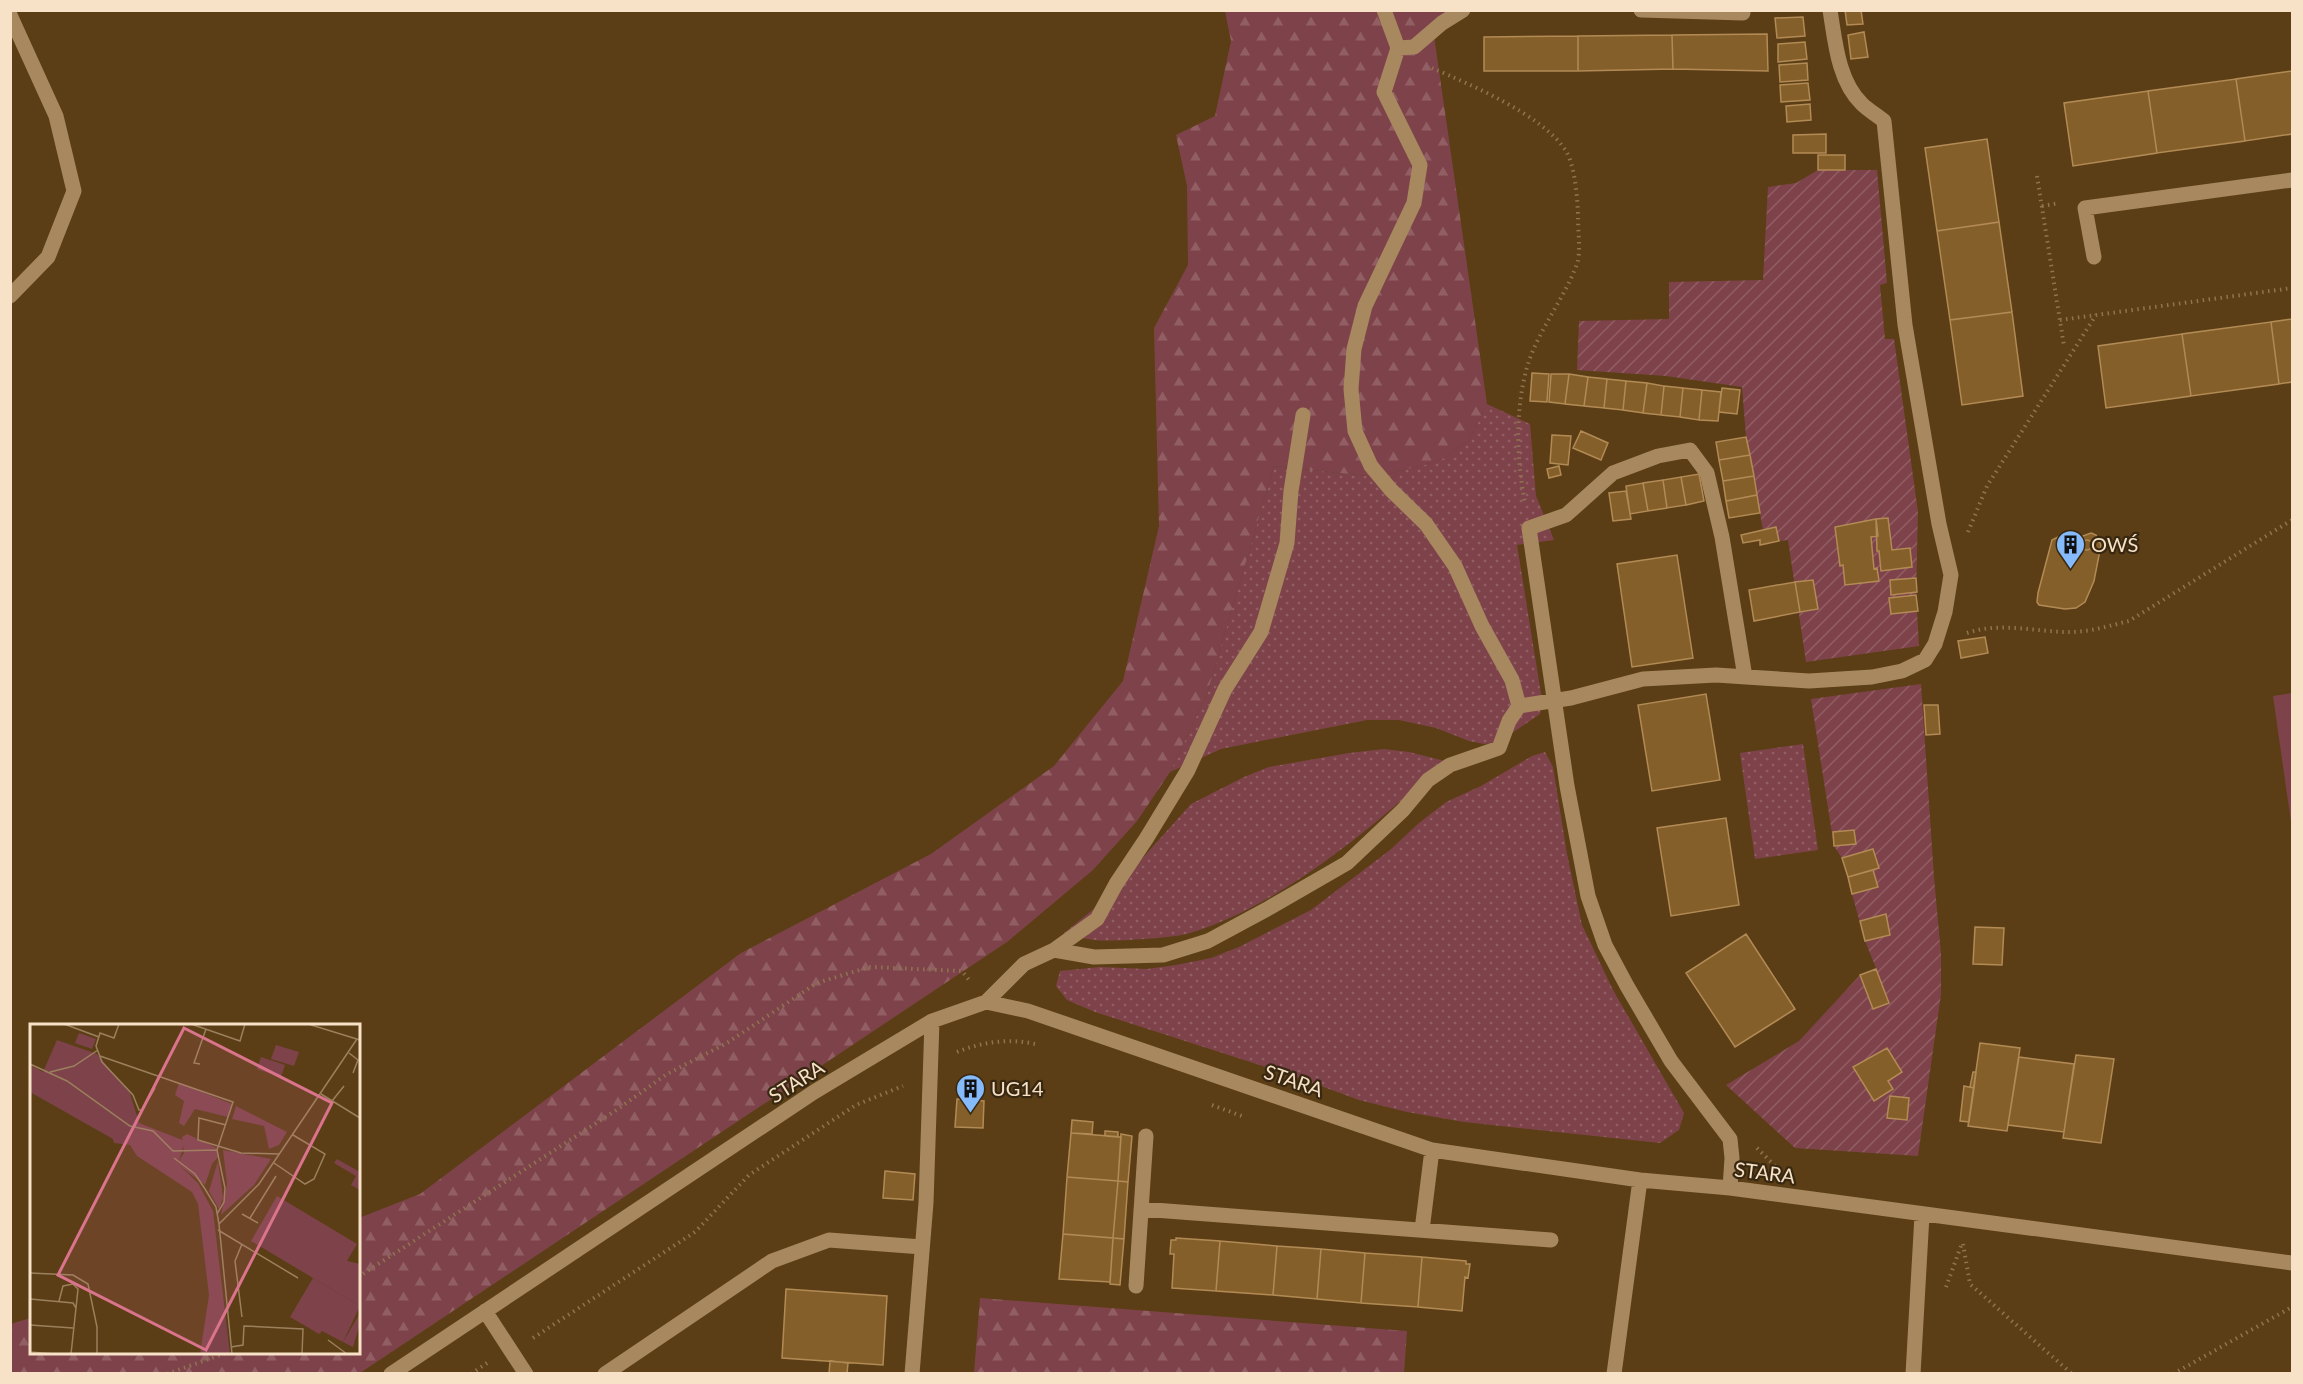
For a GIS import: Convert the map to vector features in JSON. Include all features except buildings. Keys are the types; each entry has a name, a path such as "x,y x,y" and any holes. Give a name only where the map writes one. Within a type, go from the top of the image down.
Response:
{"street":[{"path":"1054,950 1094,957 1163,955 1208,941 1347,863 1403,810 1428,780 1450,765 1499,748 1509,722 1519,706 1512,680 1482,626 1455,566 1426,524 1391,490 1371,466 1355,431 1351,389 1354,348 1365,306 1414,203 1420,165 1384,92 1398,48 1384,10"},
{"path":"1398,48 1414,47 1442,23 1463,10"},
{"path":"1641,10 1743,13"},
{"path":"1519,706 1571,698 1643,679 1716,675 1809,681 1872,677 1902,671 1924,660 1935,644 1945,612 1951,575 1939,524 1905,325 1884,121 1860,102 1847,83 1836,47 1830,10"},
{"path":"10,15 56,116 74,191 48,257 10,296"},
{"path":"2094,257 2085,208 2292,180"},
{"path":"986,1002 1024,964 1054,950 1097,920 1116,884 1188,770 1225,689 1261,632 1287,543 1291,491 1302,415"},
{"path":"1730,1188 1730,1139 1671,1061 1605,945 1588,896 1567,786 1529,528 1566,515 1612,472 1658,456 1690,450 1707,473 1722,537 1745,677"},
{"name":"STARA","path":"391,1374 814,1092 932,1020 986,1002 1028,1011 1432,1150 1640,1180 1730,1188 2292,1263"},
{"path":"912,1374 926,1203 932,1020"},
{"path":"1136,1286 1146,1136"},
{"path":"1422,1230 1432,1150"},
{"path":"1614,1374 1640,1180"},
{"path":"1141,1209 1551,1240"},
{"path":"1913,1374 1922,1215"},
{"path":"605,1374 772,1261 829,1240 922,1247"},
{"path":"485,1311 526,1374"}],"path":[{"path":"1414,47 1426,66 1461,80 1536,119 1567,152 1575,184 1578,261 1538,340 1525,373 1519,407 1517,439 1520,480 1529,528"},
{"path":"2037,176 2064,346"},
{"path":"2060,320 2292,288"},
{"path":"1951,575 1987,486 2096,315"},
{"path":"1935,644 1972,631 1996,628 2067,632 2129,621 2292,520"},
{"path":"360,1276 615,1111 667,1074 727,1043 817,983 869,967 962,971 986,1002"},
{"path":"471,1374 496,1357 523,1344 695,1232 749,1175 856,1105 904,1085 931,1061 977,1044 1005,1041 1038,1045"},
{"path":"1207,1104 1250,1118"},
{"path":"1731,1167 1755,1145 1780,1171"},
{"path":"1958,1218 1970,1284 2072,1374"},
{"path":"2172,1374 2292,1307"},
{"path":"167,1374 226,1354"}],"green space":[{"path":"1225,11 1449,11 1433,29 1487,404 1469,440 1444,458 1427,464 1377,477 1274,466 1207,694 1170,772 1137,821 1093,870 1007,942 360,1373 11,1373 10,1324 30,1318 30,1354 360,1354 360,1218 420,1194 741,953 931,854 1054,766 1123,681 1159,526 1154,328 1188,265 1187,186 1176,135 1215,116 1231,41"},
{"path":"1818,170 1877,170 1887,283 1880,285 1885,339 1894,339 1918,512 1916,595 1919,646 1806,662 1788,540 1779,541 1763,530 1746,437 1742,387 1666,376 1577,370 1579,321 1669,319 1669,282 1763,280 1768,187 1796,183"},
{"path":"1487,404 1530,424 1536,496 1554,540 1517,545 1542,700 1540,714 1499,742 1484,744 1469,741 1436,728 1399,720 1367,720 1221,749 1170,772 1207,694 1274,466 1377,477 1427,464 1444,458 1469,440"},
{"path":"1921,684 1941,954 1941,994 1918,1156 1795,1148 1726,1085 1799,1041 1860,975 1876,968 1865,941 1842,858 1834,846 1811,699"},
{"path":"2292,693 2292,829 2273,696"},
{"path":"1803,744 1818,850 1755,859 1740,753"},
{"path":"1384,749 1409,752 1445,761 1358,837 1293,883 1259,903 1225,920 1182,935 1103,940 1087,939 1064,933 1106,899 1191,804 1269,767"},
{"path":"1545,752 1553,767 1567,854 1582,925 1613,990 1684,1113 1679,1130 1660,1143 1464,1122 1407,1112 1359,1100 1291,1075 1095,1012 1067,1000 1056,986 1060,971 1100,967 1147,969 1211,958 1239,947 1311,910 1390,850 1446,802 1481,786 1532,756"},
{"path":"980,1298 1407,1331 1404,1373 974,1373"}],"place":[{"name":"OWŚ","path":"2070,570"},
{"name":"UG14","path":"970,1114"}]}
